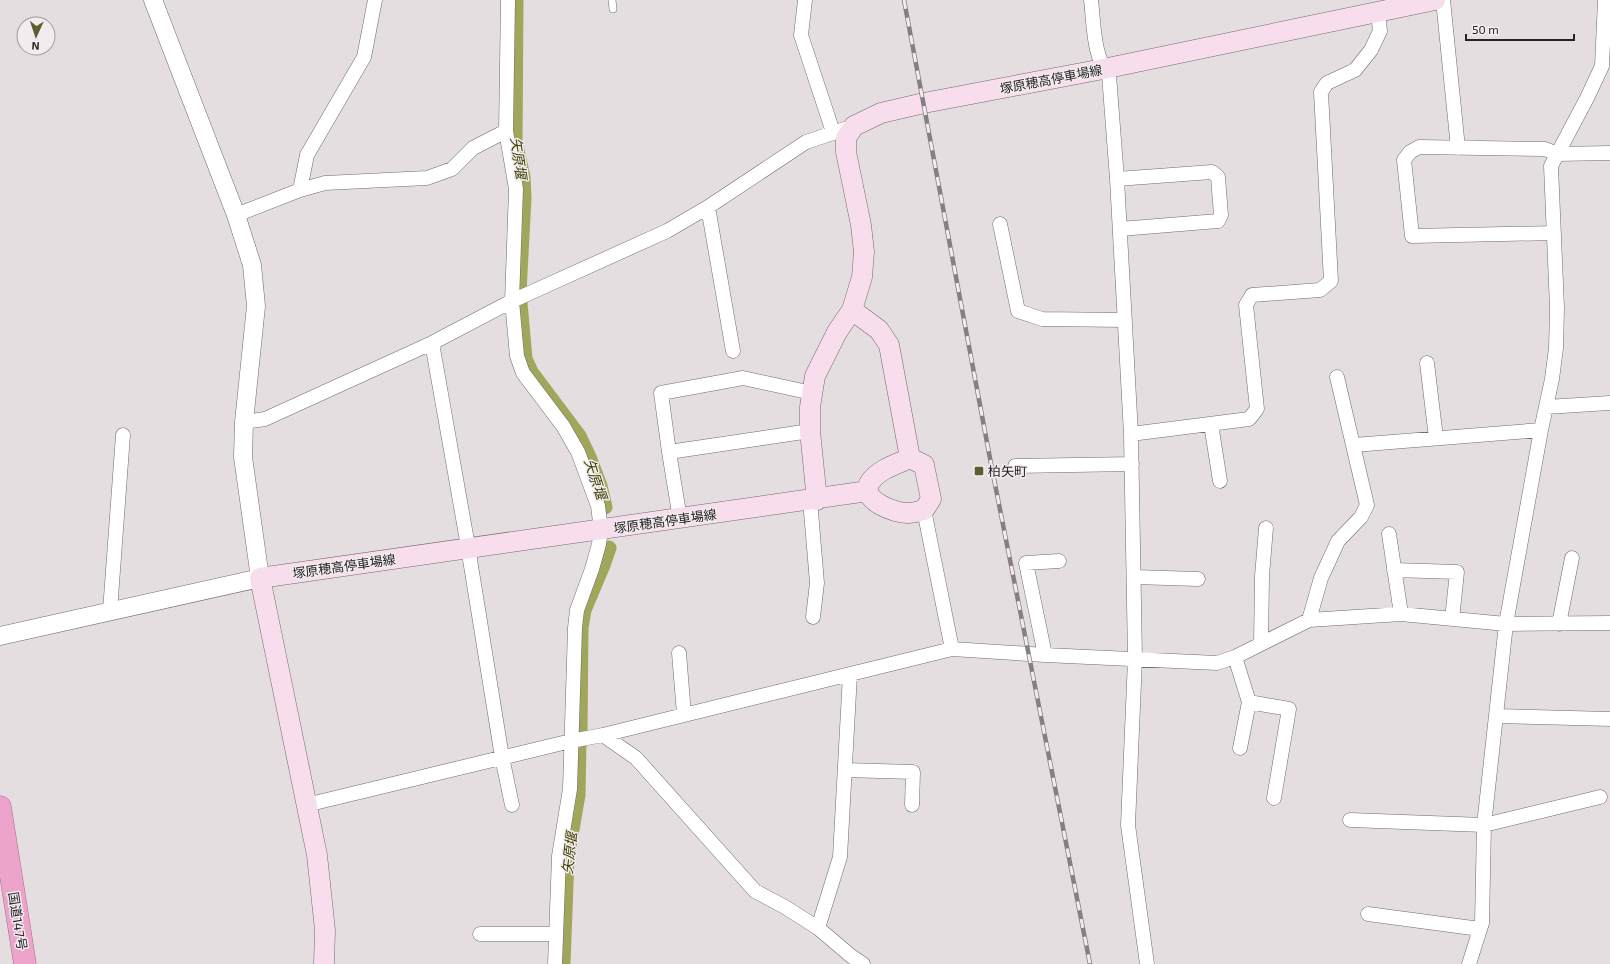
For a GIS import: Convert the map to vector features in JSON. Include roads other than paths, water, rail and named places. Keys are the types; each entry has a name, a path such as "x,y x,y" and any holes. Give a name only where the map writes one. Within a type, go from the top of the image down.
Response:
{"highway":[{"name":"国道147号","path":"0,807 25,964"}],"main road":[{"name":"塚原穂高停車場線","path":"854,126 881,113 924,102 1103,69 1435,0"},
{"path":"814,500 810,431 812,393 815,376 825,353 852,310 862,277 864,252 861,225 846,152 846,138 854,126"},
{"path":"852,310 879,330 889,345 910,458"},
{"path":"910,458 924,465 931,499 924,510 909,514 890,510 875,503 868,492 870,482 883,470 910,458"},
{"name":"塚原穂高停車場線","path":"260,578 868,492"},
{"path":"260,578 317,855 325,930 324,964"}],"street":[{"path":"0,636 260,578 243,456 244,422 256,306 252,265 236,214 153,0"},
{"path":"300,190 307,155 364,57 375,0"},
{"path":"508,0 506,131 516,189 512,301 517,356 523,373 563,426 578,452 598,506 601,530 599,544 576,616 570,789 559,856 555,964"},
{"path":"805,0 801,35 833,132"},
{"path":"1091,0 1098,58 1108,76 1120,229 1131,434 1134,577 1135,659 1128,826 1147,964"},
{"path":"1444,0 1458,148"},
{"path":"1469,964 1482,923 1484,825 1506,624 1541,430 1552,378 1556,348 1557,308 1551,166 1602,66 1605,0"},
{"path":"1131,434 1249,419 1257,409 1246,305 1252,295 1320,290 1331,281 1321,92 1327,83 1355,70 1371,50 1380,31 1378,12"},
{"path":"244,422 265,419 432,343 512,301 667,231 708,207 806,142 854,126"},
{"path":"236,214 300,190 325,183 427,178 452,169 473,148 506,131"},
{"path":"1554,233 1412,236 1404,160 1410,152 1419,147 1545,149 1557,154 1610,153"},
{"path":"1117,179 1212,172 1218,177 1221,215 1218,221 1120,229"},
{"path":"708,207 733,351"},
{"path":"1000,224 1018,311 1042,319 1125,320"},
{"path":"432,343 468,548 502,757 512,805"},
{"path":"1427,363 1436,438"},
{"path":"1309,620 1322,578 1338,541 1361,517 1367,505 1337,377"},
{"path":"680,519 661,393 743,378 812,393"},
{"path":"1546,407 1610,403"},
{"path":"1211,424 1220,481"},
{"path":"1354,445 1541,430"},
{"path":"669,452 810,431"},
{"path":"110,611 123,435"},
{"path":"1015,466 1132,464"},
{"path":"813,617 817,583 814,500"},
{"path":"924,510 952,648"},
{"path":"1261,644 1262,576 1266,528"},
{"path":"1389,534 1401,614"},
{"path":"1558,624 1572,558"},
{"path":"1045,655 1026,563 1059,561"},
{"path":"1394,570 1457,572 1452,619"},
{"path":"1134,577 1198,579"},
{"path":"306,805 502,757 603,735 952,648 1045,655 1217,663 1235,657 1309,620 1401,614 1506,624 1610,623"},
{"path":"679,653 684,714"},
{"path":"1235,657 1249,702 1240,748"},
{"path":"818,928 840,857 850,674"},
{"path":"1249,702 1289,709 1274,798"},
{"path":"1496,716 1610,719"},
{"path":"603,735 636,758 755,891 785,907 818,928 851,956 863,964"},
{"path":"844,770 913,772 912,805"},
{"path":"1350,820 1484,825 1600,797"},
{"path":"1368,914 1480,929"},
{"path":"480,934 556,934"}],"lane":[{"path":"612,0 613,9"}],"waterway":[{"name":"矢原堰","path":"516,0 515,142 523,177 524,198 519,292"},
{"name":"矢原堰","path":"520,303 525,359 531,372 579,436 600,486 605,507"},
{"name":"矢原堰","path":"580,732 581,628 584,610 609,548"},
{"name":"矢原堰","path":"563,964 567,858 578,795 579,743"}],"railway":[{"path":"904,0 992,469 1090,964"}],"place":[{"name":"柏矢町","path":"979,471"}]}
